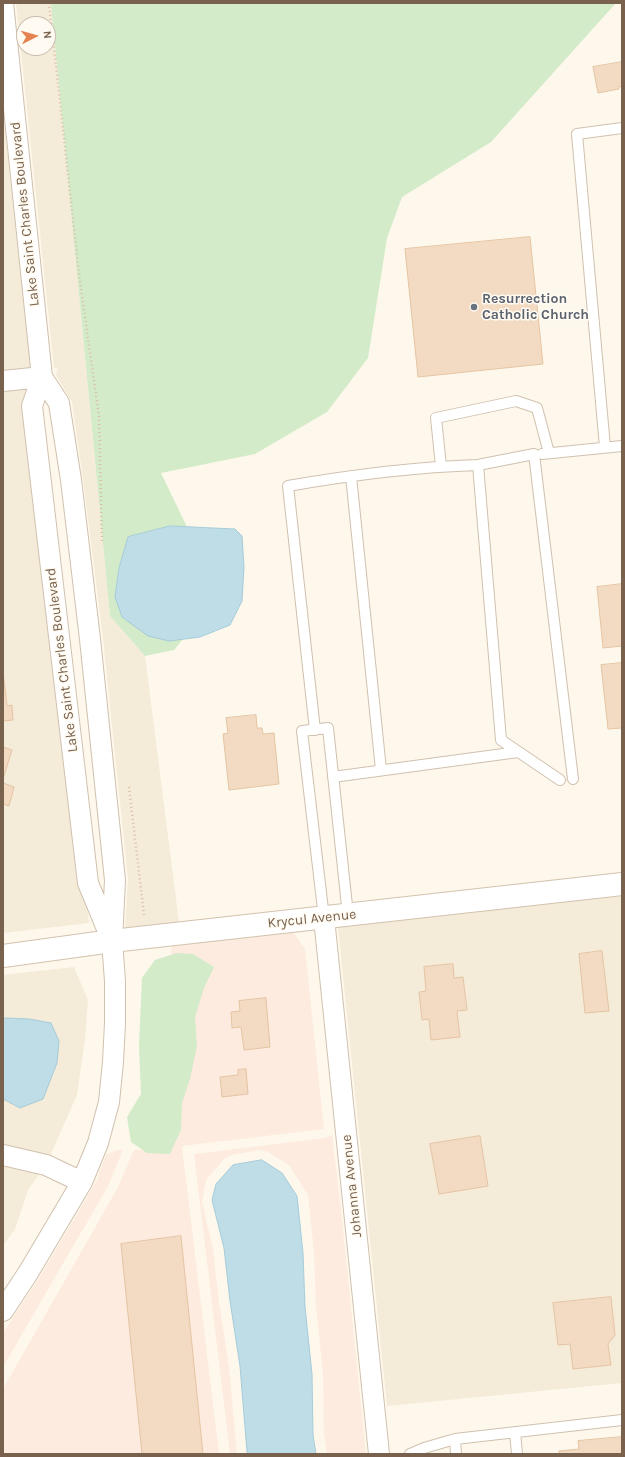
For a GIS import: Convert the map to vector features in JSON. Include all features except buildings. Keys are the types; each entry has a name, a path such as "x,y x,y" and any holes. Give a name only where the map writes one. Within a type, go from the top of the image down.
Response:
{"street":[{"name":"Lake Saint Charles Boulevard","path":"3,3 42,377 32,406 88,883 112,941"},
{"name":"Lake Saint Charles Boulevard","path":"3,1311 28,1273 82,1182 98,1143 109,1102 115,1023 115,981 112,941 115,880 90,639 72,488 59,403 42,377"},
{"path":"3,381 42,377"},
{"name":"Krycul Avenue","path":"3,956 112,941 622,884"},
{"name":"Johanna Avenue","path":"324,918 379,1454"},
{"path":"3,1156 46,1165 82,1182"}],"lane":[{"path":"605,447 577,134 622,128"},
{"path":"441,466 436,418 516,401 537,408 549,454"},
{"path":"315,730 288,486 352,476 441,466 478,465 534,454 549,454 622,446"},
{"path":"534,454 573,779"},
{"path":"478,465 501,740 560,780"},
{"path":"352,476 381,770"},
{"path":"324,918 302,731 328,728 348,915"},
{"path":"333,777 518,752"},
{"path":"410,1454 424,1448 455,1439 622,1420"},
{"path":"515,1432 517,1454"},
{"path":"455,1439 456,1454"}],"path":[{"path":"49,3 79,274 99,416 102,548"},
{"path":"128,782 147,938"}],"shaded area":[{"path":"16,3 51,3 52,16 17,16"},
{"path":"56,55 110,616 145,656 179,922 125,928 128,879 103,638 72,402 56,375 58,369 54,368 22,56"},
{"path":"3,108 89,923 3,933"},
{"path":"622,896 622,1383 387,1406 338,927"},
{"path":"290,928 305,949 324,1129 182,1146 219,1454 3,1454 3,1389 117,1189 134,1150 158,1148 172,941"},
{"path":"74,967 88,1000 85,1039 77,1095 46,1165 28,1190 15,1229 3,1246 3,975"},
{"path":"332,1135 366,1454 327,1454 324,1434 323,1373 316,1306 314,1252 308,1195 289,1165 268,1152 260,1150 231,1155 224,1159 206,1180 202,1202 213,1249 229,1367 237,1454 230,1454 194,1154 325,1138"},
{"path":"117,1150 123,1150 108,1186 3,1367 3,1333 39,1278 99,1177 98,1176 106,1155"}],"green space":[{"path":"51,3 616,3 491,142 402,197 387,238 368,358 327,412 255,454 161,473 187,527 170,526 128,537 119,568 115,597 169,641 183,639 174,650 145,656 110,616 56,55 56,16 52,16"},
{"path":"177,953 193,954 214,967 204,988 195,1017 197,1046 190,1079 182,1103 181,1130 170,1154 147,1153 131,1142 127,1117 141,1094 139,1046 142,978 155,960"}],"water":[{"path":"170,526 235,529 242,536 244,567 242,601 230,625 200,637 169,641 148,636 122,617 115,597 119,568 128,537"},
{"path":"5,1018 29,1019 51,1023 59,1041 57,1063 43,1099 20,1108 3,1099 3,1020"},
{"path":"262,1160 282,1173 297,1196 303,1253 305,1307 312,1374 313,1435 316,1454 248,1454 247,1452 240,1366 224,1248 212,1200 216,1184 233,1165"}],"place":[{"name":"Resurrection Catholic Church","path":"474,307"}]}
